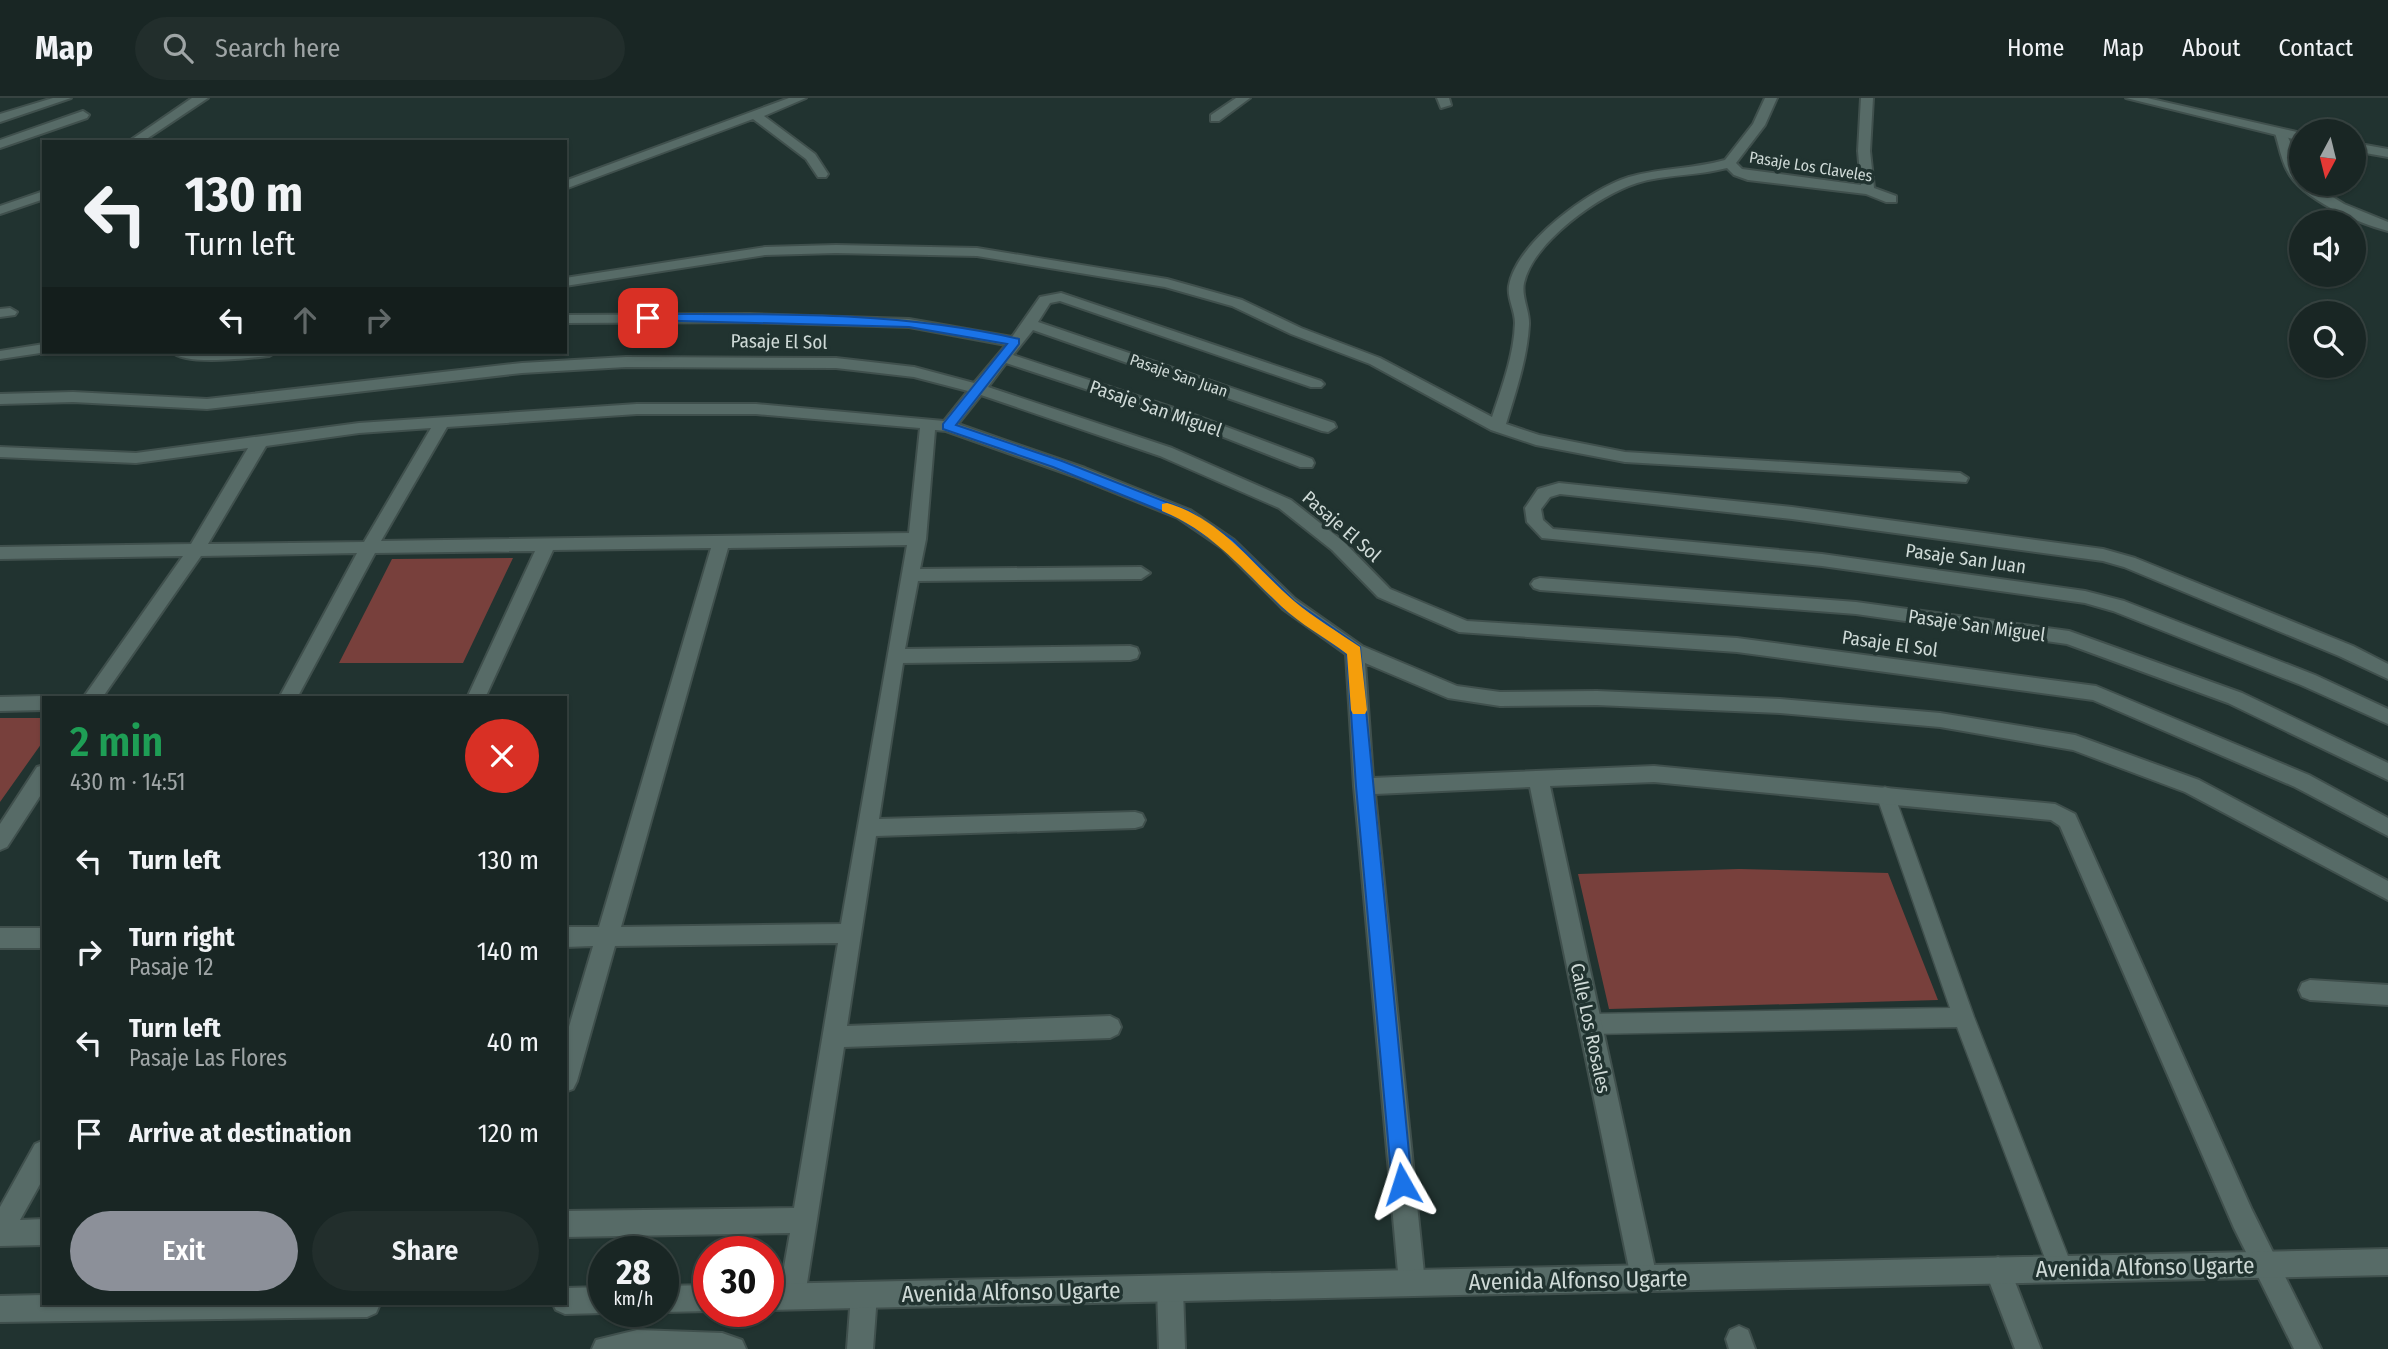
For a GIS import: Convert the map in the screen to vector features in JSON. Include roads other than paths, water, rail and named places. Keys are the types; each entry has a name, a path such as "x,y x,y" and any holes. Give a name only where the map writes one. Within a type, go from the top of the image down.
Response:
{"street":[{"path":"0,118 65,98"},
{"path":"137,140 186,105 202,98"},
{"path":"567,184 800,98"},
{"path":"1215,118 1244,98"},
{"path":"1497,426 1518,359 1522,319 1516,286 1525,260 1545,236 1590,203 1627,182 1729,163 1759,125 1771,98"},
{"path":"1867,98 1864,150 1868,190"},
{"path":"2134,98 2289,135"},
{"path":"755,115 811,157 822,174"},
{"path":"3,139 83,116"},
{"path":"2281,133 2289,158"},
{"path":"2366,149 2388,153"},
{"name":"Pasaje Los Claveles","path":"1729,163 1738,172 1748,176 1868,190 1891,198"},
{"path":"0,211 42,196"},
{"path":"2323,196 2339,207 2388,228"},
{"path":"567,282 765,251 836,249 977,252 1167,283 1237,303 1296,331 1375,361 1497,426 1536,440 1625,457 1960,478"},
{"path":"784,1284 804,1220 895,656 938,426 979,389 1030,324 1045,300 1061,298 1316,384"},
{"path":"567,319 750,318 909,323 1015,342"},
{"name":"Pasaje San Juan","path":"1030,324 1328,427"},
{"path":"0,355 42,348"},
{"path":"201,354 231,354"},
{"name":"Pasaje San Miguel","path":"1003,357 1186,417 1307,463"},
{"name":"Pasaje El Sol","path":"0,399 73,397 207,404 522,368 626,362 836,363 914,372 979,389 1166,452 1285,504 1338,546 1384,593 1465,627 1737,645 2096,693 2302,781 2388,828"},
{"path":"0,452 136,458 359,428 638,409 720,408 841,415 938,426 1066,467 1184,514 1228,544 1289,604 1355,651 1455,693 1500,699 1597,698 1780,706 1940,720 2075,743 2192,786 2388,891"},
{"path":"289,696 442,422"},
{"path":"93,696 196,550 261,440"},
{"name":"Pasaje San Juan","path":"2388,672 2333,646 2129,562 2103,555 1792,513 1559,488 1544,493 1533,508 1535,522 1548,534 1822,560 2085,597 2118,606 2308,680 2388,717"},
{"path":"0,553 917,539"},
{"path":"567,1074 721,542"},
{"path":"477,696 547,544"},
{"path":"911,575 1142,573"},
{"name":"Pasaje San Miguel","path":"1539,584 1856,607 2069,638 2235,698 2388,772"},
{"path":"1355,651 1364,786 1412,1283"},
{"path":"895,656 1130,653"},
{"path":"0,704 42,703"},
{"path":"1364,786 1618,774 1687,775 2040,808 2055,812 2068,820 2264,1265 2308,1349"},
{"path":"0,841 42,776"},
{"name":"Calle Los Rosales","path":"1538,778 1644,1278"},
{"path":"1885,794 1964,1017 2061,1269"},
{"path":"869,828 1135,820"},
{"path":"567,937 852,933"},
{"path":"0,938 42,938"},
{"path":"2310,990 2388,995"},
{"path":"1590,1024 1964,1017"},
{"path":"835,1037 1110,1027"},
{"path":"42,1156 0,1232 42,1232"},
{"path":"567,1224 804,1220"},
{"name":"Avenida Alfonso Ugarte","path":"784,1297 2388,1262"},
{"path":"1998,1270 2028,1349"},
{"path":"1170,1289 1172,1349"},
{"path":"860,1349 864,1295"},
{"path":"567,1301 588,1300"},
{"path":"0,1309 294,1305"},
{"path":"605,1349 637,1343 722,1346 733,1349"}]}
